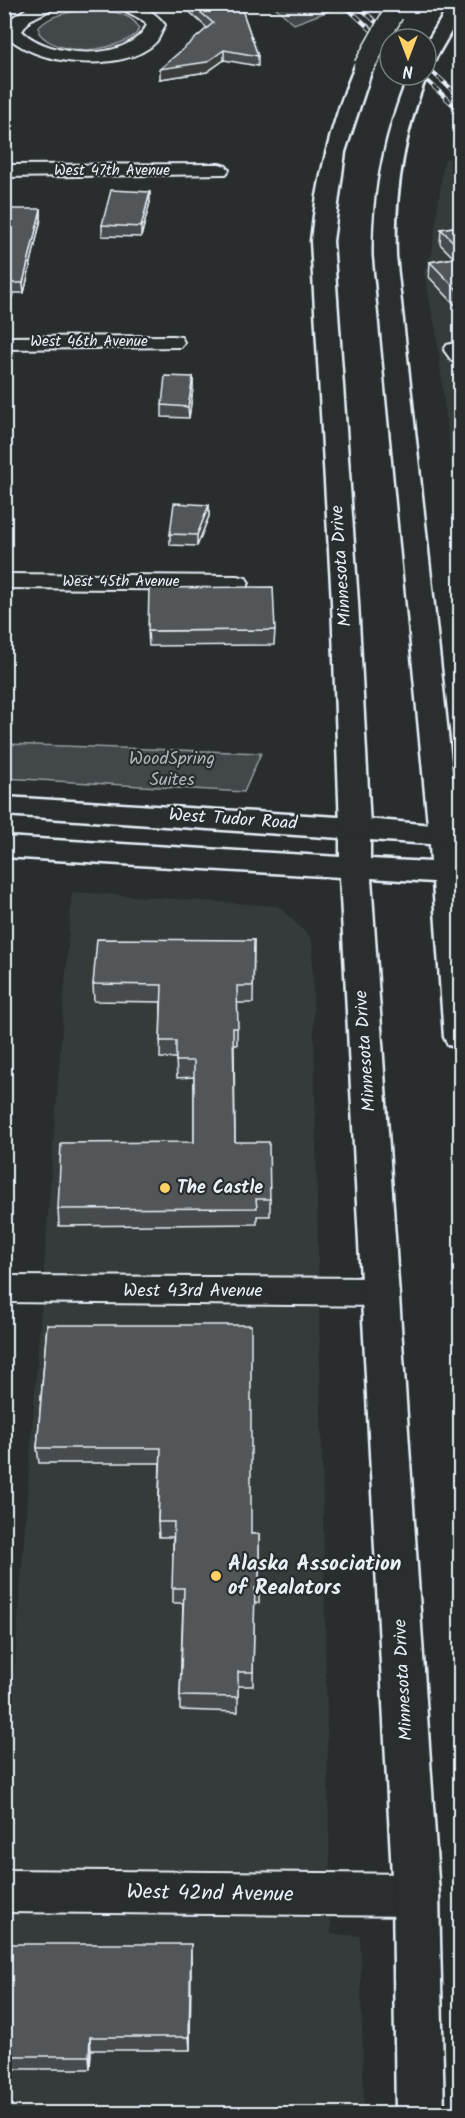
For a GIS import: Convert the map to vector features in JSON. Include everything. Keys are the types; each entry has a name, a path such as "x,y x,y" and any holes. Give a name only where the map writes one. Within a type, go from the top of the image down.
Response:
{"main road":[{"path":"438,37 459,4"},
{"name":"Minnesota Drive","path":"397,9 364,66 342,122 324,202 322,241 345,602 355,868 382,1292 416,1895 420,2114"},
{"path":"413,87 405,107 388,179 384,220 385,256 452,835 460,1037"},
{"name":"West Tudor Road","path":"4,806 452,835"},
{"path":"4,847 453,873"}],"street":[{"path":"54,4 24,15 15,23 13,32 18,40 29,48 57,55 90,57 132,49 147,42 155,34 156,25 150,17 122,4"},
{"path":"4,10 24,15"},
{"name":"West 47th Avenue","path":"4,171 219,170"},
{"name":"West 46th Avenue","path":"4,343 173,342"},
{"name":"West 45th Avenue","path":"4,581 237,583"},
{"name":"West 43rd Avenue","path":"4,1289 382,1292"},
{"name":"West 42nd Avenue","path":"4,1891 416,1895"}],"shaded area":[{"path":"460,155 460,537 436,330 424,272 432,253 444,160"},
{"path":"72,892 278,906 312,939 331,1934 360,1936 364,2113 5,2114 5,1796"}],"green space":[{"path":"273,5 328,5 334,9 294,24"},
{"path":"86,10 123,14 135,22 139,28 136,34 126,40 114,45 87,50 60,46 48,41 39,33 39,27 55,16"},
{"name":"WoodSpring Suites","path":"5,744 261,753 244,792 5,778"}],"building":[{"path":"191,4 240,4 258,56 224,50 207,62 160,69 213,23"},
{"path":"111,190 150,192 141,227 102,225"},
{"path":"9,209 41,209 23,283 12,283 11,288 4,288 4,218"},
{"path":"460,226 460,249 441,229"},
{"path":"460,257 460,293 430,262"},
{"path":"165,376 193,377 188,407 162,405"},
{"path":"174,503 209,505 197,535 170,534"},
{"path":"273,587 275,630 148,631 149,588"},
{"path":"97,939 254,940 253,986 237,986 238,1028 233,1028 235,1142 269,1142 270,1199 256,1199 257,1208 58,1209 61,1143 194,1142 194,1061 176,1061 176,1041 160,1041 162,985 93,984"},
{"path":"47,1325 251,1325 251,1534 259,1534 259,1588 255,1588 253,1672 238,1672 238,1697 180,1696 184,1588 172,1588 174,1522 158,1522 161,1448 37,1448"},
{"path":"4,1944 191,1944 189,2037 90,2037 89,2056 4,2056"}],"railway":[{"path":"343,4 378,36"},
{"path":"356,4 382,27"},
{"path":"438,77 460,97"},
{"path":"434,87 460,111"}],"place":[{"name":"The Castle","path":"165,1188"},
{"name":"Alaska Association of Realators","path":"216,1576"}]}
